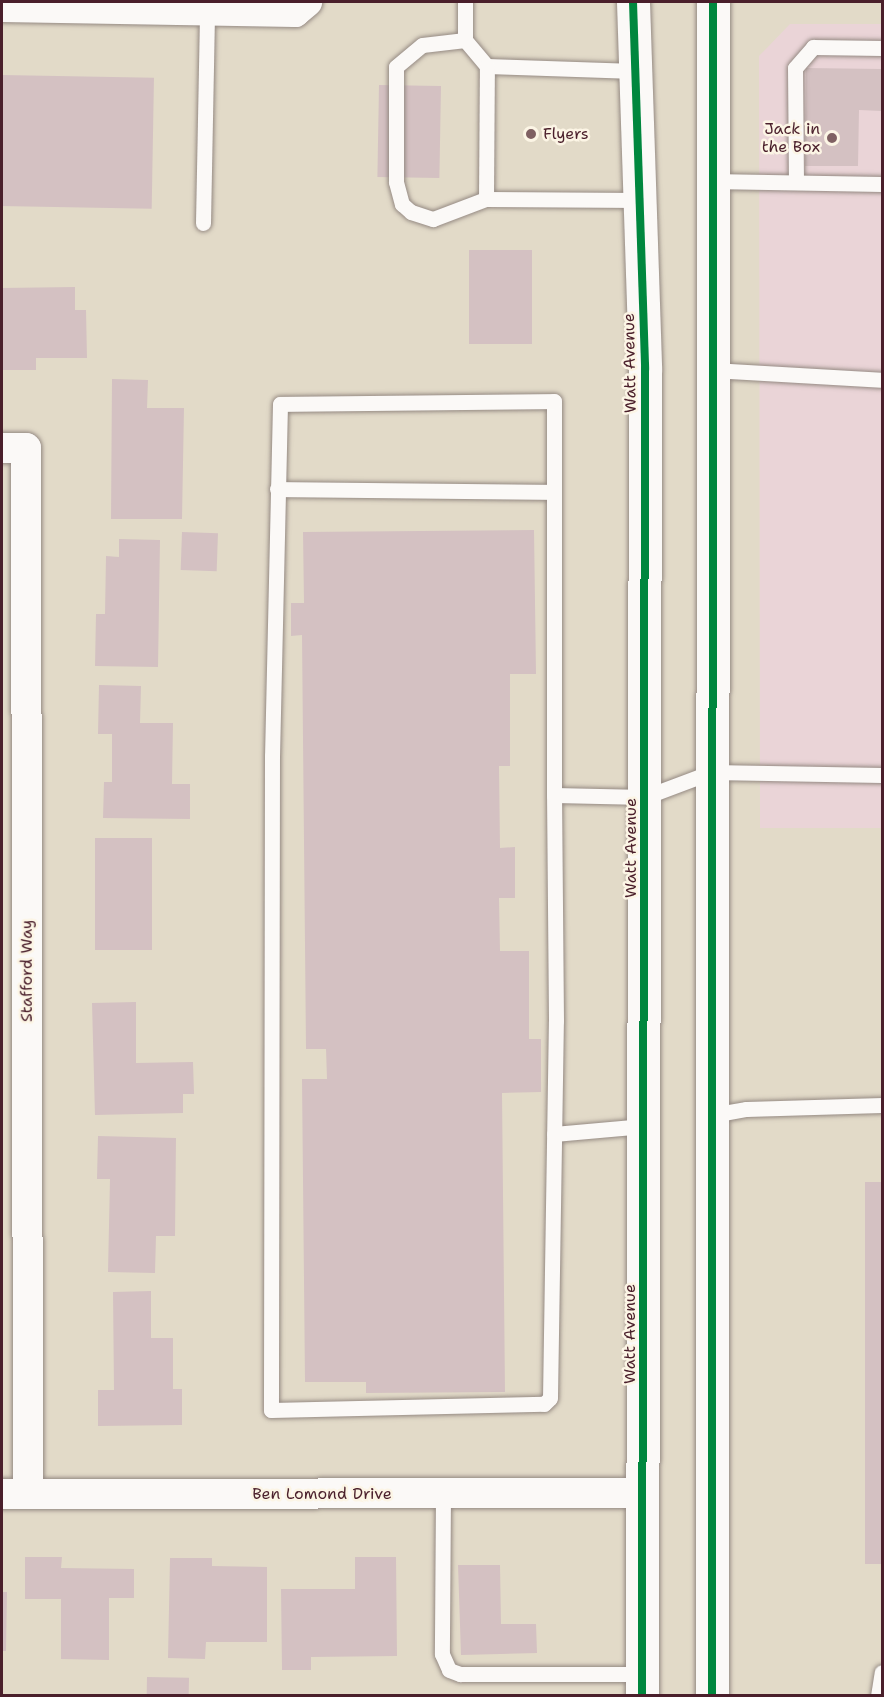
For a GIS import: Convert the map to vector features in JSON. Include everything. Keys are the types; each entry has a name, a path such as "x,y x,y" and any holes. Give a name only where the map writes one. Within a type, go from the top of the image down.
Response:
{"main road":[{"name":"Watt Avenue","path":"633,2 645,368 642,1684"},
{"path":"712,1695 711,181 713,2"}],"street":[{"path":"2,7 295,12 307,2"},
{"name":"Stafford Way","path":"14,448 15,1494"},
{"name":"Ben Lomond Drive","path":"15,1494 643,1493"}],"lane":[{"path":"465,2 465,40 487,66 486,199"},
{"path":"203,223 207,10"},
{"path":"465,40 422,45 396,67 397,194 411,212 433,219 486,199 640,200"},
{"path":"796,182 795,68 813,47 882,48"},
{"path":"487,66 635,71"},
{"path":"711,181 882,184"},
{"path":"711,370 882,380"},
{"path":"554,401 554,1134 550,1398 544,1404 271,1410 272,756 277,489 280,404 554,401"},
{"path":"277,489 554,492"},
{"path":"554,795 645,797 711,771 882,775"},
{"path":"712,1115 746,1110 882,1105"},
{"path":"554,1134 644,1126"},
{"path":"443,1494 442,1654 449,1670 460,1674 642,1684"},
{"path":"878,1695 882,1672"}],"shaded area":[{"path":"790,24 882,24 882,828 760,828 759,56"}],"building":[{"name":"Jack in the Box","path":"806,68 882,69 882,111 859,110 858,166 805,166"},
{"path":"2,75 154,78 152,209 2,206"},
{"path":"379,85 441,86 439,178 377,177"},
{"path":"469,250 532,250 532,344 469,344"},
{"path":"75,287 75,310 86,310 87,358 36,358 36,370 2,370 2,288"},
{"path":"112,379 148,380 147,408 184,408 182,519 111,519"},
{"path":"534,530 536,674 510,674 510,766 499,766 500,848 515,847 515,898 499,898 500,951 529,951 529,1039 541,1039 541,1092 502,1093 505,1392 366,1393 366,1382 305,1382 302,1079 327,1079 326,1049 306,1049 302,635 291,636 291,603 304,603 303,532"},
{"path":"182,532 218,533 217,571 181,570"},
{"path":"119,539 160,540 158,667 95,666 96,614 105,614 106,556 119,557"},
{"path":"99,685 141,686 140,723 173,723 172,784 190,784 190,819 103,818 104,782 112,782 112,734 98,734"},
{"path":"95,838 152,838 152,950 95,950"},
{"path":"136,1002 136,1063 193,1062 194,1094 183,1094 183,1113 95,1115 92,1003"},
{"path":"98,1136 176,1138 175,1236 156,1236 155,1273 108,1272 110,1179 97,1179"},
{"path":"865,1182 882,1182 882,1564 865,1564"},
{"path":"151,1291 151,1338 173,1338 173,1389 182,1389 182,1425 98,1426 98,1390 114,1390 113,1292"},
{"path":"25,1557 62,1557 61,1568 134,1569 134,1598 109,1598 109,1660 61,1659 61,1599 25,1599"},
{"path":"355,1557 396,1557 397,1656 311,1657 311,1670 282,1670 281,1589 355,1589"},
{"path":"170,1558 212,1558 212,1566 267,1567 267,1642 206,1642 205,1659 168,1658"},
{"path":"458,1565 500,1565 501,1624 536,1624 537,1653 461,1655"},
{"path":"2,1592 7,1592 6,1651 2,1651"},
{"path":"147,1677 189,1678 189,1696 147,1696"}],"cycle path":[{"path":"633,2 645,368 642,1696"},
{"path":"712,1696 713,2"}],"place":[{"name":"Flyers","path":"531,134"},
{"name":"Jack in the Box","path":"832,138"}]}
